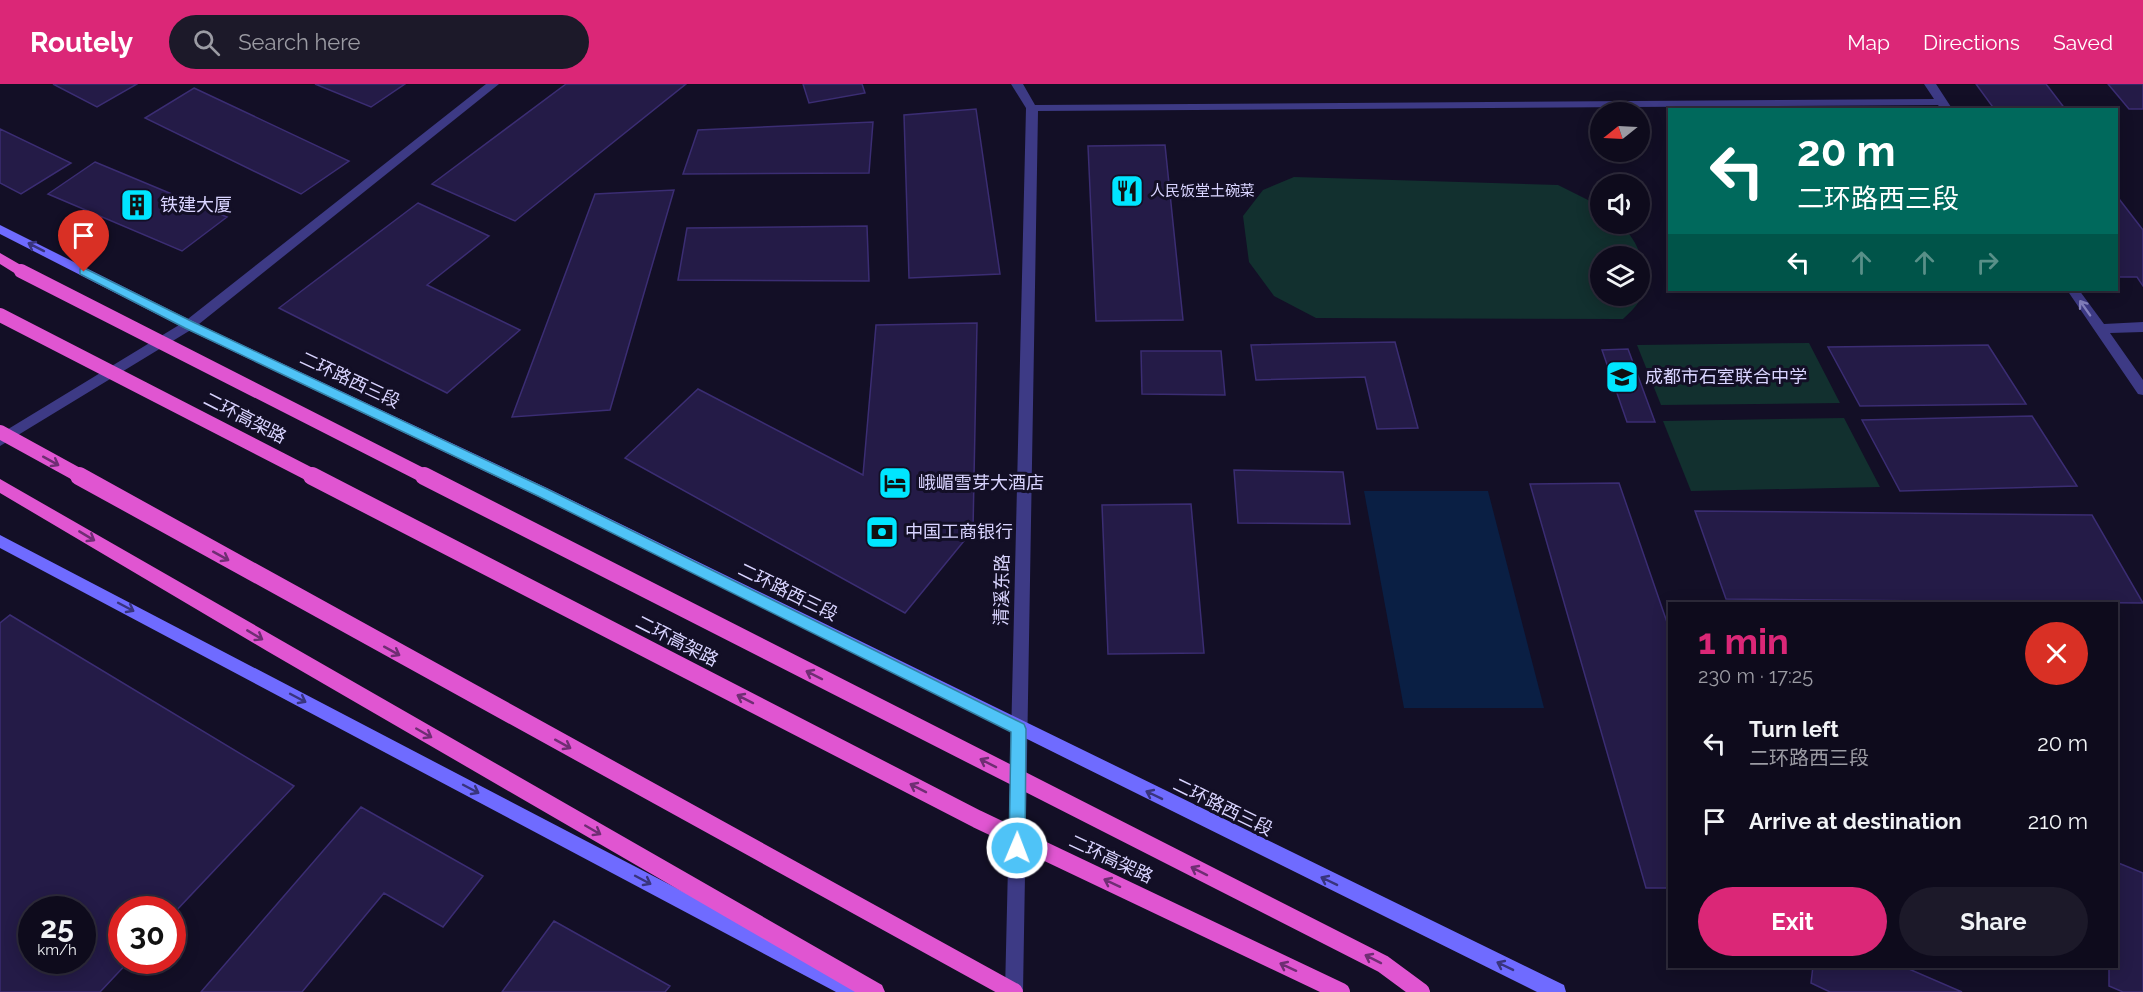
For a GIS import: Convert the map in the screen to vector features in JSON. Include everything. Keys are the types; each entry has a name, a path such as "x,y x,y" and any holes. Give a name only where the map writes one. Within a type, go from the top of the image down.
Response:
{"highway":[{"path":"0,258 21,271 1383,964 1421,992"},
{"name":"二环高架路","path":"0,315 977,819 1341,992"},
{"path":"0,432 1014,992"},
{"path":"0,485 284,652 875,992"}],"main road":[{"name":"二环路西三段","path":"0,229 189,325 542,492 1019,729 1557,992"},
{"path":"0,541 855,992"}],"street":[{"path":"0,441 189,325 493,84"},
{"path":"1017,84 1032,108 1944,106"},
{"path":"1930,84 1944,106"},
{"name":"清溪东路","path":"1014,992 1032,108"},
{"path":"2074,291 2143,390"},
{"path":"2100,329 2143,327"}],"green space":[{"path":"1294,177 1558,185 1590,201 1590,234 1629,234 1636,246 1590,246 1590,306 1635,306 1623,319 1316,318 1274,296 1249,262 1243,216 1263,190"},
{"path":"1809,343 1840,403 1661,405 1637,345"},
{"path":"1844,418 1880,487 1691,491 1663,421"}],"water":[{"path":"1364,491 1488,491 1544,708 1404,708"}],"building":[{"path":"53,84 137,84 97,107"},
{"path":"315,84 405,84 371,107"},
{"path":"566,84 686,84 515,221 432,184"},
{"path":"803,84 862,84 865,93 809,103"},
{"path":"1976,84 2046,84 2064,108 1994,108"},
{"path":"2108,84 2143,84 2143,109 2129,109"},
{"path":"194,88 349,161 301,194 145,118"},
{"path":"976,109 1000,274 909,278 904,115"},
{"path":"873,122 869,173 683,174 698,130"},
{"path":"0,129 71,163 21,194 0,183"},
{"path":"1165,145 1183,320 1096,321 1088,146"},
{"name":"铁建大厦","path":"95,162 227,217 182,251 48,194"},
{"path":"674,190 610,410 512,417 595,194"},
{"path":"2118,198 2143,230 2143,286 2137,277 2118,277"},
{"path":"418,203 489,236 427,285 520,330 447,393 279,308"},
{"path":"867,226 869,281 678,280 687,228"},
{"path":"977,323 973,530 905,613 625,458 698,389 863,475 876,325"},
{"path":"1395,342 1418,428 1377,429 1365,377 1256,380 1251,345"},
{"path":"1988,345 2026,404 1860,406 1828,347"},
{"path":"1628,349 1655,422 1627,422 1602,350"},
{"path":"1141,351 1221,351 1225,395 1142,394"},
{"path":"2032,416 2077,486 1900,491 1862,420"},
{"path":"1234,470 1343,472 1350,524 1238,523"},
{"path":"1619,483 1668,625 1668,888 1646,888 1530,484"},
{"path":"1191,504 1204,653 1108,654 1102,505"},
{"path":"1695,511 2092,515 2143,603 2118,602 1726,599"},
{"path":"10,615 294,786 186,900 186,896 108,896 108,974 117,974 100,992 0,992 0,623"},
{"path":"361,807 483,876 443,927 384,893 302,992 201,992"},
{"path":"2118,863 2143,873 2143,992 2123,992 2109,986 2109,968 2118,968"},
{"path":"554,921 670,986 665,992 502,992"},
{"path":"1813,968 1907,968 1962,992 1830,992 1811,983"}],"place":[{"name":"人民饭堂土碗菜","path":"1127,191"},
{"name":"铁建大厦","path":"137,205"},
{"name":"成都市石室联合中学","path":"1622,377"},
{"name":"峨嵋雪芽大酒店","path":"895,483"},
{"name":"中国工商银行","path":"882,532"}],"route":[{"path":"84,272 189,325 542,492 1019,729 1017,848"}]}
